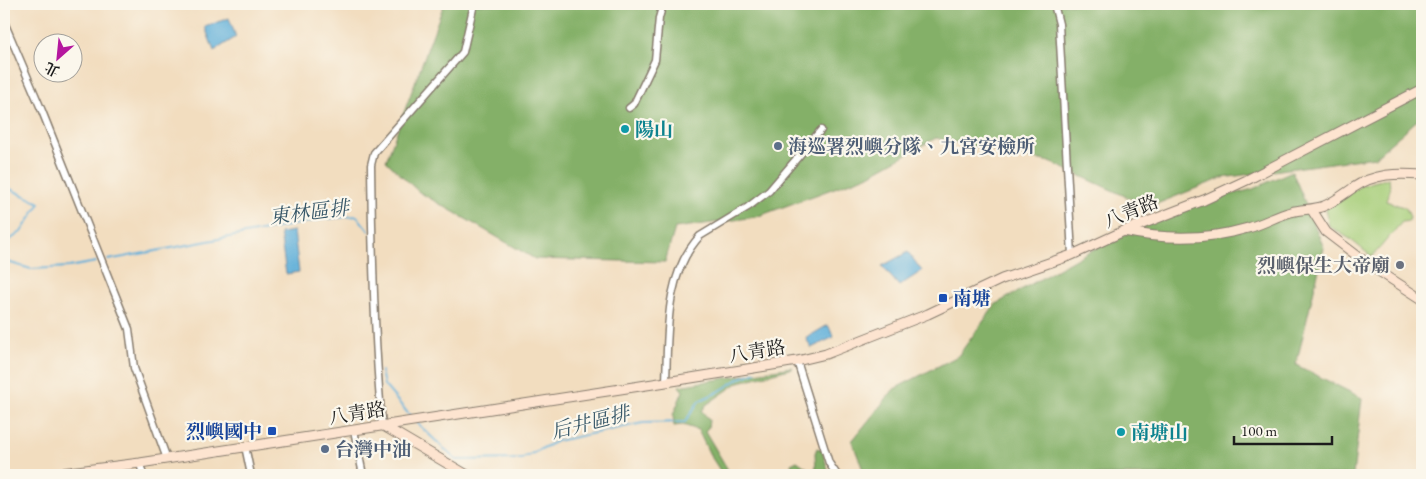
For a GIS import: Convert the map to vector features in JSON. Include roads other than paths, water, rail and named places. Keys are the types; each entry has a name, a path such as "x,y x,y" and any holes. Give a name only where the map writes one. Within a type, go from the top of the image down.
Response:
{"main road":[{"name":"八青路","path":"46,475 167,459 797,361 835,350 928,314 1002,279 1072,255 1124,230 1204,200 1247,180 1422,89"},
{"path":"1124,230 1144,235 1185,239 1231,232 1249,228 1292,211 1312,210 1326,206 1362,182 1380,175 1398,173 1422,174"},
{"path":"1312,210 1326,232 1368,264 1422,299"},
{"path":"382,426 467,475"}],"street":[{"path":"382,426 373,286 371,165 374,153 463,52 474,4"},
{"path":"629,108 634,104 656,60 659,18 663,4"},
{"path":"1054,4 1059,24 1072,255"},
{"path":"4,22 42,111 129,328 134,368 167,459"},
{"path":"666,382 668,315 676,283 685,259 695,242 700,236 748,207 769,191 821,130"},
{"path":"797,361 829,463 837,475"},
{"path":"354,430 363,475"},
{"path":"245,446 251,475"},
{"path":"140,463 143,475"}],"water":[{"path":"229,18 236,37 214,51 205,27"},
{"path":"294,231 299,272 286,274 280,233"},
{"path":"908,252 922,271 899,286 882,266"},
{"path":"828,325 834,337 811,348 806,338"}],"waterway":[{"name":"東林區排","path":"4,183 10,189 40,203 21,232 4,244"},
{"name":"東林區排","path":"108,260 324,219 357,216 369,231"},
{"name":"東林區排","path":"4,261 31,269 69,267 96,262"},
{"name":"東林區排","path":"381,371 384,385 412,418"},
{"name":"后井區排","path":"417,423 456,460 521,459 557,441 643,423 685,422 699,401 740,378 756,372"}],"place":[{"name":"陽山","path":"625,129"},
{"name":"海巡署烈嶼分隊、九宮安檢所","path":"778,146"},
{"name":"烈嶼保生大帝廟","path":"1400,265"},
{"name":"南塘","path":"943,298"},
{"name":"烈嶼國中","path":"272,431"},
{"name":"南塘山","path":"1121,432"},
{"name":"台灣中油","path":"325,449"}]}
